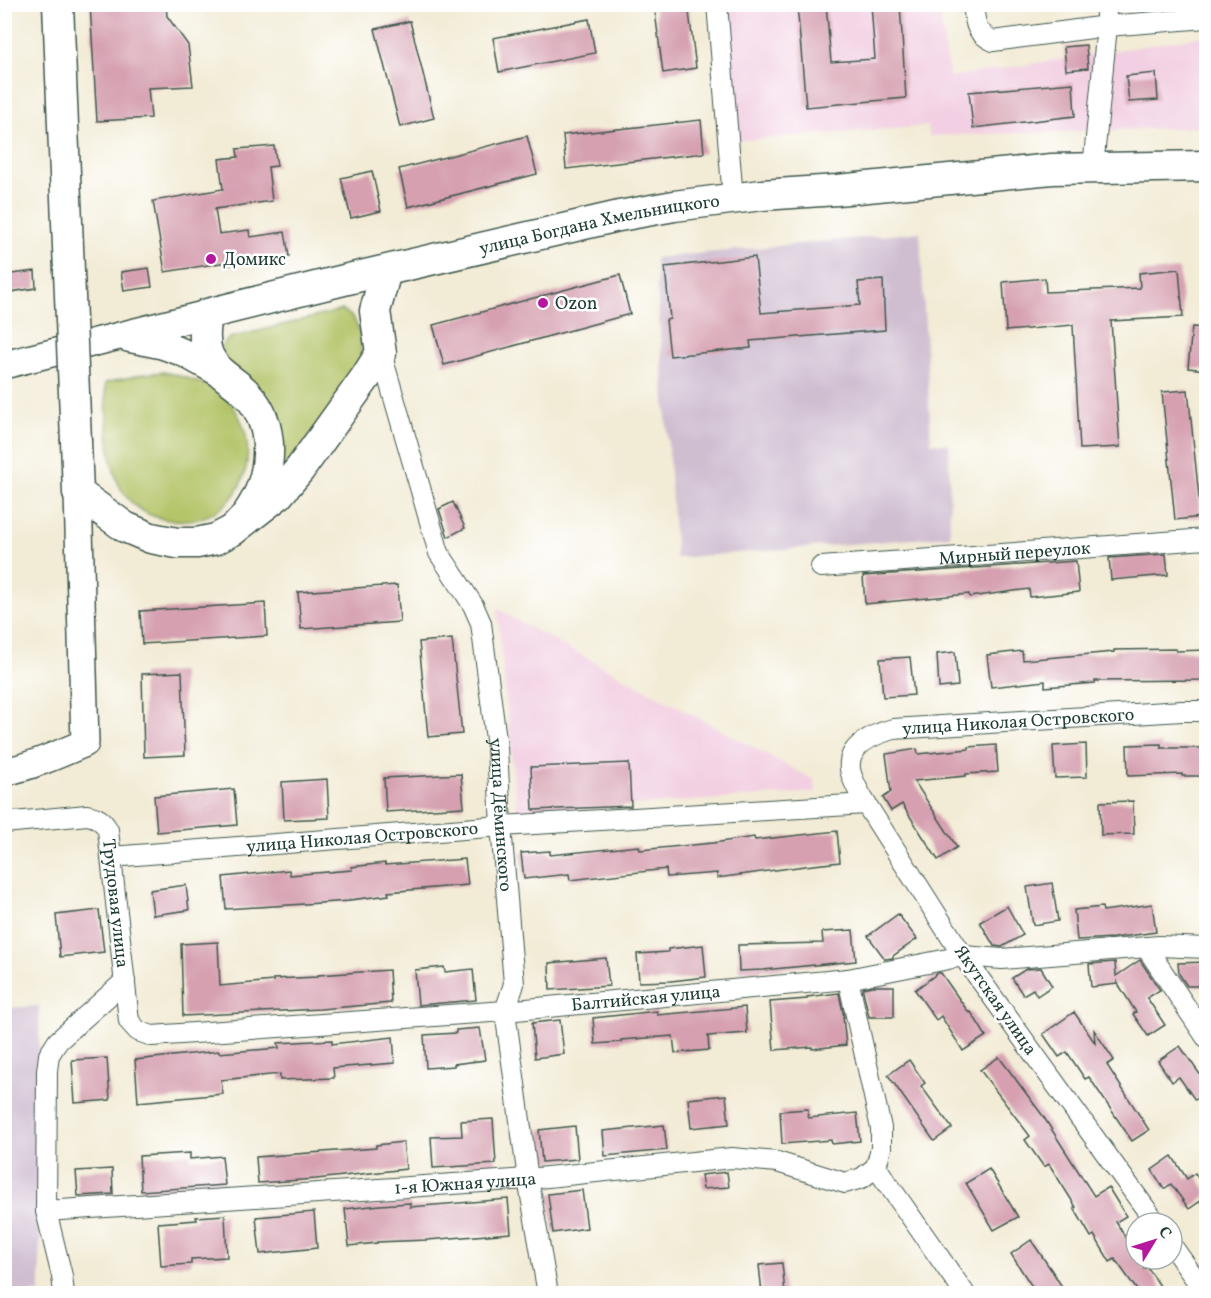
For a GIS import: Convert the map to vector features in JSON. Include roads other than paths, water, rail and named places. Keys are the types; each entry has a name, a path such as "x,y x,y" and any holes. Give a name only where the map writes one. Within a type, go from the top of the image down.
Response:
{"main road":[{"path":"4,772 37,764 85,743 78,493 58,4"},
{"name":"улица Богдана Хмельницкого","path":"4,364 619,216 674,206 1052,169 1206,166"},
{"path":"78,493 125,527 151,538 177,543 197,543 216,539 233,530 278,495 300,469 381,353 375,310 386,271"},
{"path":"207,315 206,349 218,372"},
{"path":"118,337 162,345 182,352 235,382 260,412 267,431 269,453 265,475 259,495 248,514 233,530"}],"street":[{"path":"717,4 733,199"},
{"path":"973,4 977,29 993,41 1107,26 1206,18"},
{"path":"1093,168 1107,26 1105,4"},
{"name":"улица Дёминского","path":"381,353 439,553 473,605 481,622 497,747 514,984 505,1011 528,1179 548,1293"},
{"name":"Мирный переулок","path":"821,567 1206,539"},
{"name":"улица Николая Островского","path":"850,769 853,754 863,742 893,729 1206,711"},
{"name":"Якутская улица","path":"850,769 866,804 963,956 1146,1211"},
{"name":"улица Николая Островского","path":"111,857 501,826 866,804"},
{"name":"Трудовая улица","path":"4,823 87,815 100,819 108,830 125,981"},
{"name":"Балтийская улица","path":"125,981 129,1021 138,1031 152,1036 505,1011 848,979 963,956 1002,959 1159,946 1206,948"},
{"path":"1146,947 1206,1037"},
{"path":"848,979 881,1128 882,1148 876,1167 965,1293"},
{"path":"64,1293 63,1276 46,1211 49,1055 58,1041 125,981"},
{"name":"1-я Южная улица","path":"46,1211 528,1179 732,1158 777,1162 845,1183 862,1178 876,1167"},
{"path":"1184,1263 1206,1293"}],"place":[{"name":"Домикс","path":"211,259"},
{"name":"Ozon","path":"543,303"}]}
